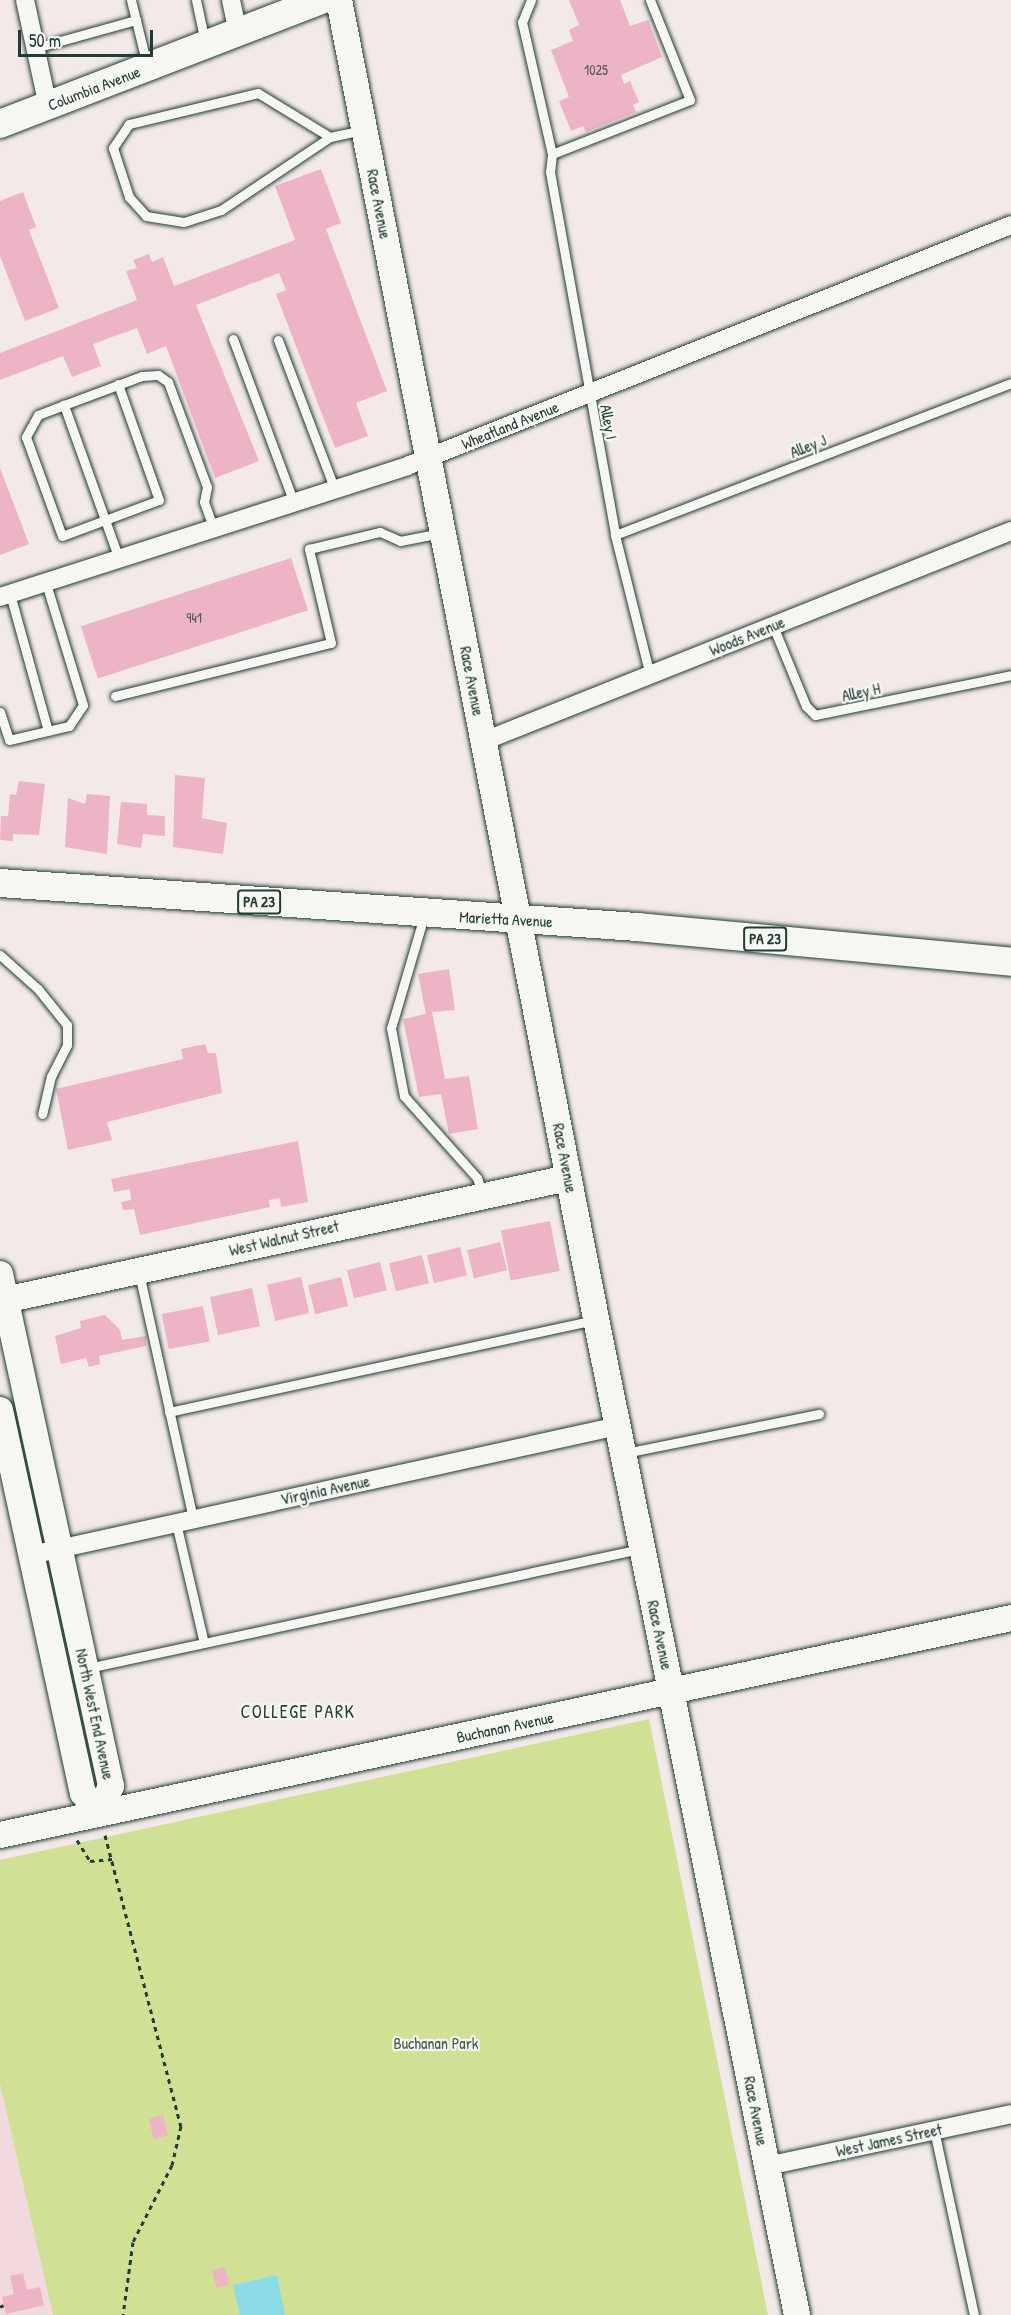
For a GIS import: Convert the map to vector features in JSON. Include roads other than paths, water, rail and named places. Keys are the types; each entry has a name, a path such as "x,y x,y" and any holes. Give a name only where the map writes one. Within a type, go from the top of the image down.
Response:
{"main road":[{"name":"Columbia Avenue","path":"0,124 322,0"},
{"name":"Race Avenue","path":"339,0 568,1178 797,2315"},
{"name":"Marietta Avenue","path":"0,883 518,920 1011,962"},
{"name":"West Walnut Street","path":"3,1301 568,1178"},
{"name":"North West End Avenue","path":"0,1274 3,1301 111,1786 99,1813 83,1793 0,1410"},
{"name":"Buchanan Avenue","path":"0,1835 1011,1618"}],"street":[{"path":"25,0 48,106"},
{"path":"231,0 238,32"},
{"name":"Wheatland Avenue","path":"5,596 428,458 1011,225"},
{"name":"Woods Avenue","path":"483,741 1011,531"},
{"name":"Virginia Avenue","path":"31,1555 618,1426"},
{"name":"West James Street","path":"767,2166 1011,2114"}],"lane":[{"path":"131,0 147,68"},
{"path":"196,0 206,45"},
{"name":"Alley I","path":"531,0 522,22 552,154 550,172 588,394 615,535 651,675"},
{"path":"552,154 690,100 650,0"},
{"path":"35,48 136,20"},
{"path":"330,137 258,93 129,124 114,148 129,197 146,216 184,222 220,210 330,137 364,129"},
{"path":"233,339 294,503"},
{"path":"278,340 334,490"},
{"path":"118,384 159,500 62,536 28,445 27,432 33,420 118,384 142,376 158,375 168,382 207,487 204,502 214,529"},
{"name":"Alley J","path":"615,535 1011,383"},
{"path":"64,405 119,559"},
{"path":"115,696 331,643 309,549 380,532 400,541 443,533"},
{"path":"0,712 9,740 69,726 83,705 46,583"},
{"path":"5,596 48,731"},
{"name":"Alley H","path":"773,626 806,706 815,715 1011,675"},
{"path":"424,914 391,1028 404,1096 477,1178 483,1196"},
{"path":"0,955 38,989 66,1025 67,1045 51,1076 42,1114"},
{"path":"138,1271 169,1412 204,1643"},
{"path":"169,1412 596,1319"},
{"path":"623,1454 819,1414"},
{"path":"86,1669 643,1548"},
{"path":"934,2130 974,2315"}],"water":[{"path":"277,2275 285,2315 240,2315 233,2285"}],"district":[{"name":"COLLEGE PARK","path":"298,1712"}],"park label":[{"name":"Buchanan Park","path":"436,2043"}]}
